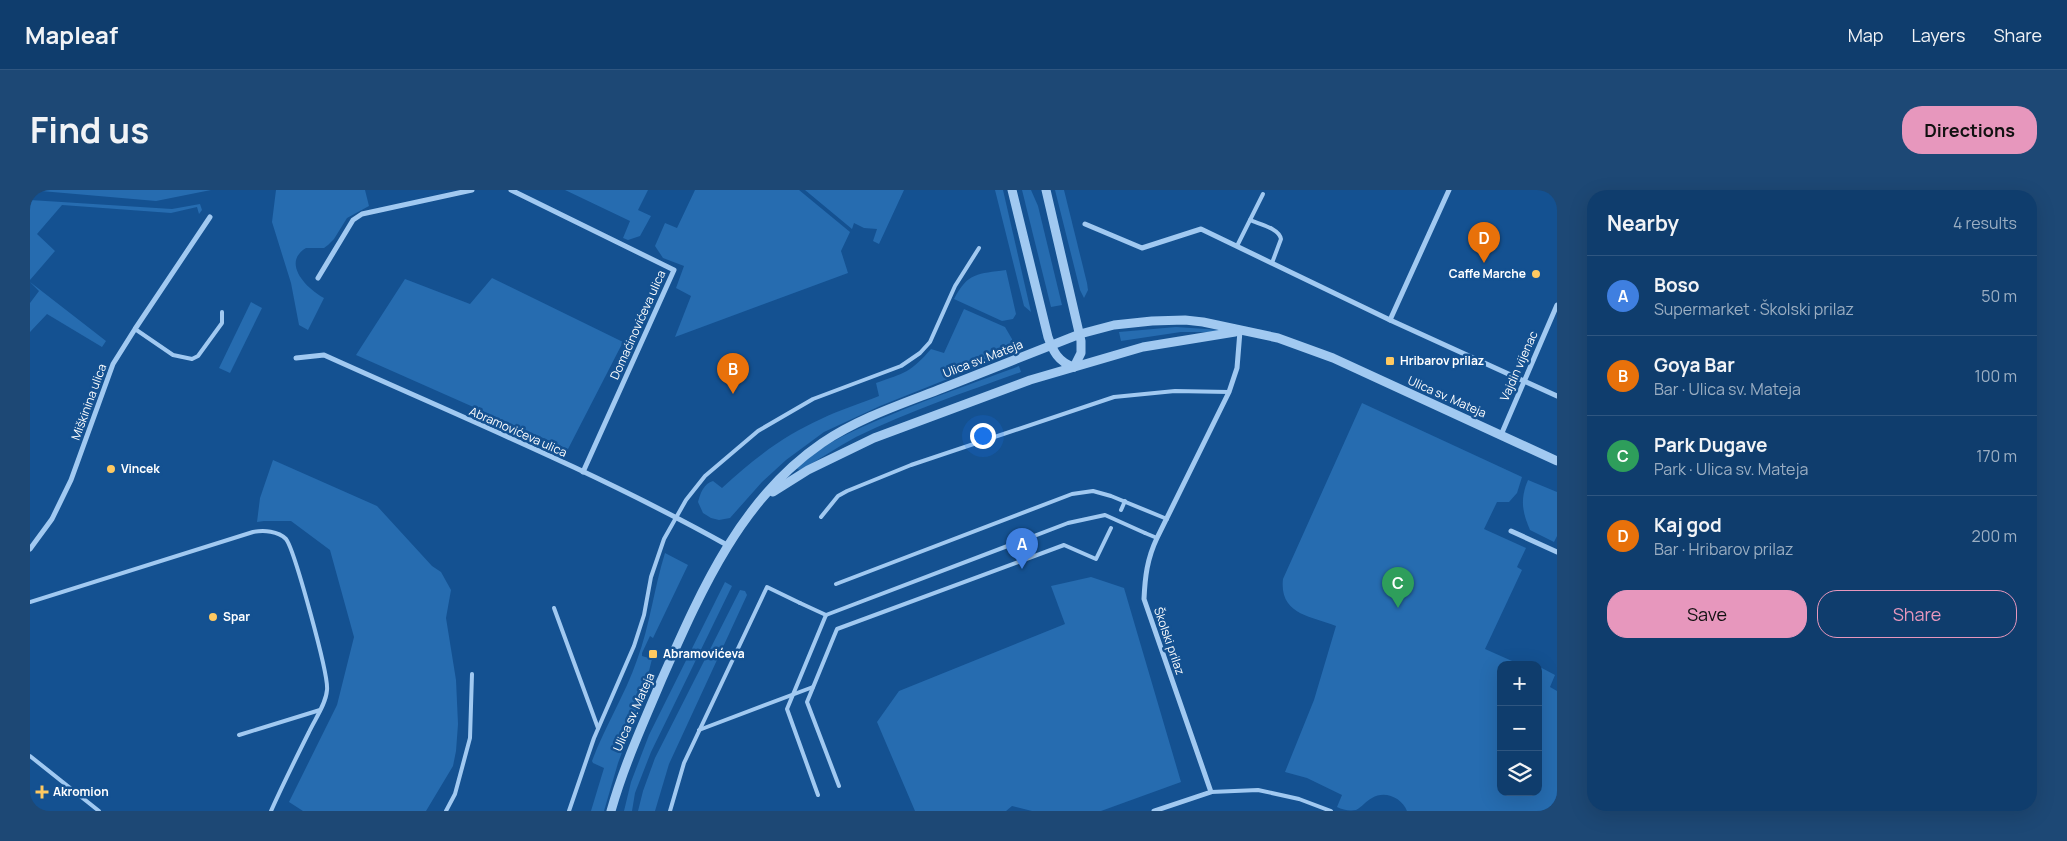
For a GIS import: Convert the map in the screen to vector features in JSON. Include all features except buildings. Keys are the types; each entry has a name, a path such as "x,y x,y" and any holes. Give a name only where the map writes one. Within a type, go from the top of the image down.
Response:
{"street":[{"path":"318,278 352,220 362,214 472,190"},
{"name":"Domaćinovićeva ulica","path":"511,190 674,270 583,472"},
{"path":"1012,190 1051,346 1060,360 1074,367 1081,353 1080,334 1046,190"},
{"path":"1390,320 1449,190"},
{"name":"Miškinina ulica","path":"30,549 52,519 71,480 113,364 210,217"},
{"path":"1085,224 1142,248 1201,229 1390,320 1524,379 1557,396"},
{"name":"Vajdin vijenac","path":"1501,435 1557,305"},
{"name":"Ulica sv. Mateja","path":"611,811 629,754 688,618 727,545 763,498 801,460 838,434 867,418 1080,334 1114,325 1152,321 1203,322 1257,333 1298,344 1557,461"},
{"name":"Ulica sv. Mateja","path":"763,498 808,470 874,438 974,400 1074,367 1150,345 1240,331"},
{"name":"Školski prilaz","path":"1211,792 1144,599 1149,555 1230,392 1237,368 1240,331"},
{"name":"Abramovićeva ulica","path":"296,358 324,355 583,472 675,516 727,545"},
{"path":"1511,532 1557,552"},
{"path":"1154,811 1211,792"}],"lane":[{"path":"1237,246 1263,194"},
{"path":"1250,220 1280,235 1281,239 1272,263"},
{"path":"569,811 598,728 634,646 644,615 651,577 664,539 675,516 705,476 758,431 813,399 901,366 920,354 930,342 955,286 979,248"},
{"path":"135,328 173,355 192,359 198,356 222,323 222,312"},
{"path":"821,517 838,496 847,491 911,465 1114,397 1175,391 1230,392"},
{"path":"836,584 1072,494 1093,491 1125,501 1167,519"},
{"path":"1121,510 1125,501"},
{"path":"670,811 684,763 767,587 826,615 1068,523 1105,515 1157,538"},
{"path":"839,786 807,702 837,629 1064,545 1096,558 1111,528"},
{"path":"30,602 254,532 272,532 282,535 288,541 326,669 327,690 320,710 271,811"},
{"path":"554,608 598,728"},
{"path":"818,795 787,710 826,615"},
{"path":"446,811 455,794 470,738 472,674"},
{"path":"699,730 814,686"},
{"path":"239,735 320,710"},
{"path":"30,756 99,811"},
{"path":"1211,792 1258,790 1299,799 1331,811"}],"shaded area":[{"path":"211,190 156,201 41,191"},
{"path":"276,190 365,190 369,206 347,218 334,239 324,248 306,248 299,254 296,268 299,275 310,289 324,298 308,330 299,325 291,283 272,222"},
{"path":"565,190 648,190 638,210 651,216 640,236 628,240 623,238 630,221"},
{"path":"695,190 799,190 850,232 841,251 848,273 675,337 691,296 676,288 684,266 663,258 655,246 665,223 677,228"},
{"path":"805,190 904,190 879,244 873,241 877,229 864,228 854,223 852,229"},
{"path":"995,190 1003,190 1031,312 1024,306"},
{"path":"1022,190 1031,190 1038,206 1062,305 1051,307"},
{"path":"1055,190 1064,190 1087,283 1088,290 1084,298 1080,290"},
{"path":"30,200 172,209 200,204 202,210 199,214 197,207 171,213 62,205 37,234 55,251 30,280"},
{"path":"1006,270 1016,314 1013,319 1002,321 954,299 969,279 988,272"},
{"path":"492,278 623,342 568,449 356,355 405,279 470,304"},
{"path":"30,282 106,341 102,347 47,314 30,332 30,303 39,291"},
{"path":"251,302 262,308 230,373 219,368"},
{"path":"964,309 1005,327 1012,339 1015,352 880,406 824,432 786,460 762,482 730,518 719,520 703,513 698,502 703,489 710,482 713,481 722,488 756,458 794,433 828,416 879,396 876,383 907,371 918,363 931,349 944,353"},
{"path":"1176,327 1221,330 1220,332 1181,332 1121,341 1119,332"},
{"path":"1019,366 1021,372 896,419 856,437 800,470 797,469 810,456 864,426"},
{"path":"1362,403 1522,477 1517,493 1509,502 1497,502 1484,529 1526,548 1517,567 1522,570 1485,649 1512,661 1497,661 1497,796 1542,796 1542,668 1555,675 1550,687 1557,691 1557,811 1407,811 1401,802 1387,795 1372,798 1356,810 1346,810 1337,807 1342,795 1307,778 1285,772 1314,700 1336,626 1307,616 1291,607 1283,591 1283,579"},
{"path":"273,460 377,506 432,566 441,572 451,590 446,618 456,680 458,724 456,751 453,766 426,811 303,811 289,802 337,705 354,637 330,550 291,521 257,522 260,498"},
{"path":"1528,480 1557,492 1557,536 1554,542 1530,530 1523,505"},
{"path":"665,553 688,565 653,638 650,636 642,653 642,656 652,659 642,699 618,763 604,811 591,811 604,768 592,761 637,660"},
{"path":"1091,577 1124,588 1181,782 1101,811 1032,811 1012,806 1006,811 915,811 877,722 899,691 1065,624 1051,586"},
{"path":"725,582 732,586 651,752 635,793 632,811 624,811 631,782 649,735"},
{"path":"740,590 745,591 747,595 669,764 655,811 638,811 655,758"}],"place":[{"name":"Kaj god","path":"1484,263"},
{"name":"Caffe Marche","path":"1536,274"},
{"name":"Hribarov prilaz","path":"1390,361"},
{"name":"Goya Bar","path":"733,394"},
{"name":"Vincek","path":"111,469"},
{"name":"Boso","path":"1022,569"},
{"name":"Park Dugave","path":"1398,608"},
{"name":"Spar","path":"213,617"},
{"name":"Abramovićeva","path":"653,654"},
{"name":"Akromion","path":"42,792"}]}
